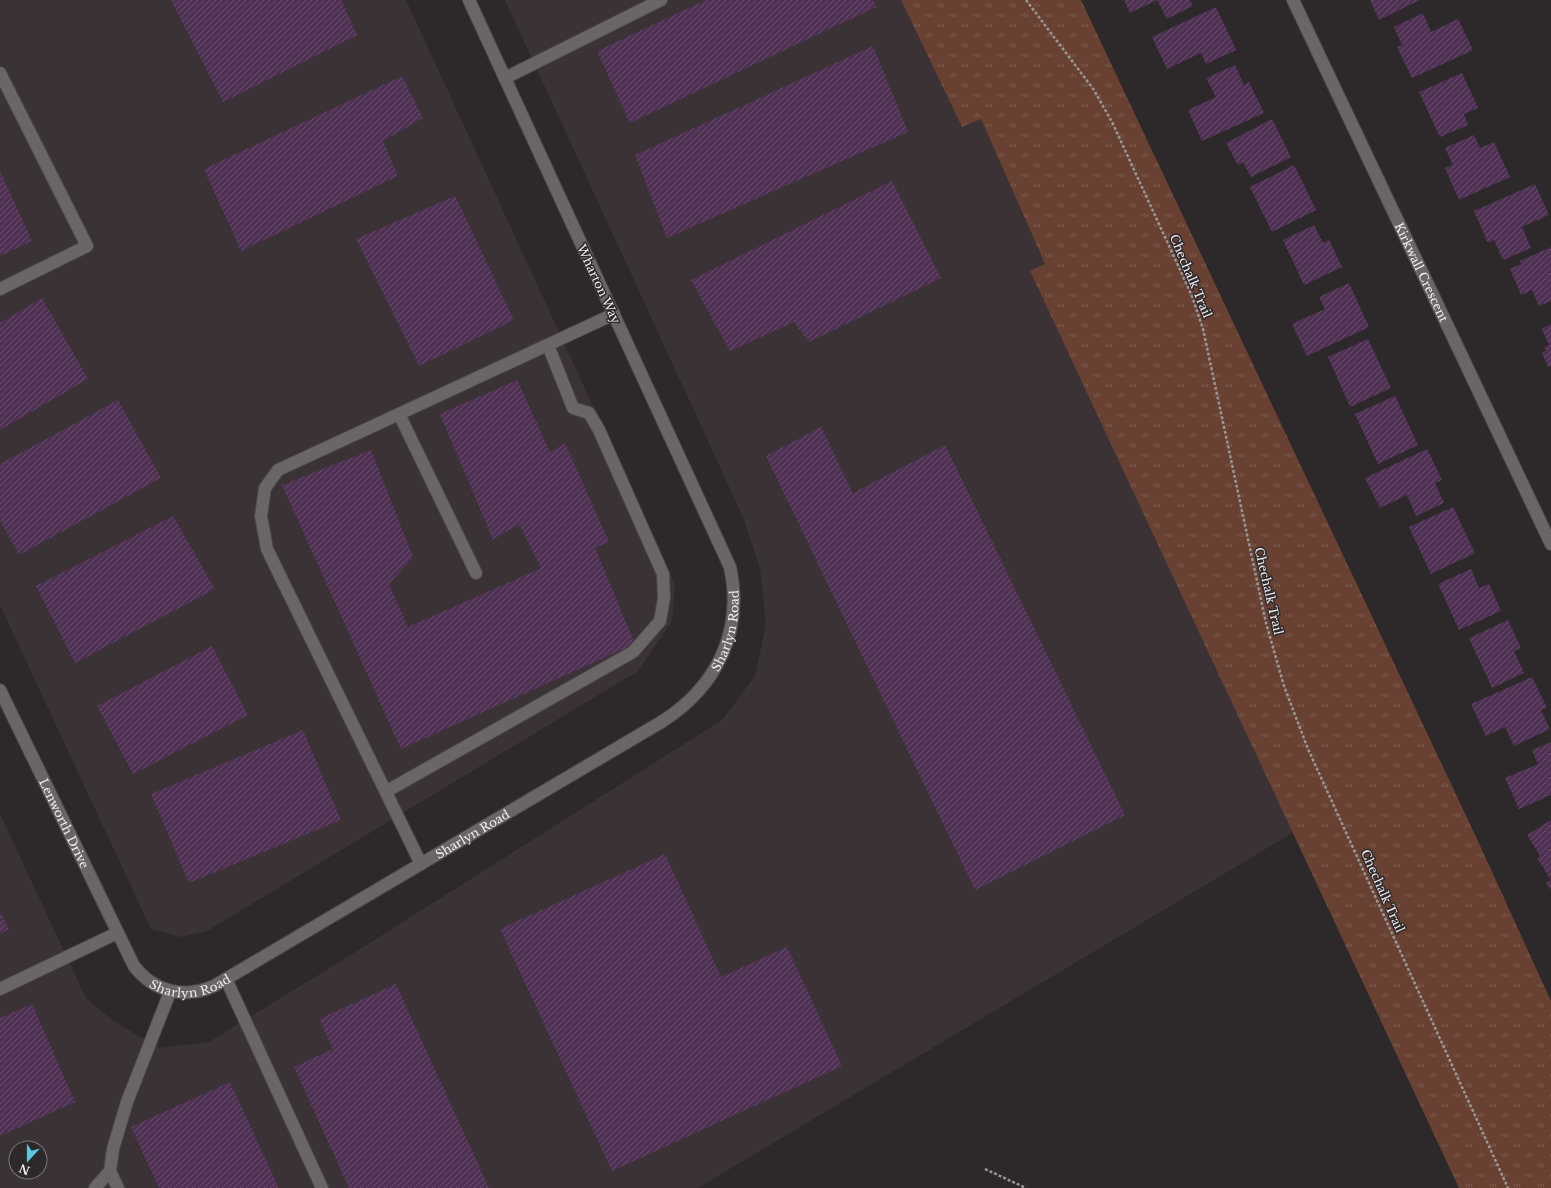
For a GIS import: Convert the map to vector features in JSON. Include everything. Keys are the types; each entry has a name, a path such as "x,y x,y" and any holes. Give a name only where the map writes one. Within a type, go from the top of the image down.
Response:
{"street":[{"name":"Wharton Way","path":"469,0 730,567"},
{"path":"505,78 661,0"},
{"name":"Kirkwall Crescent","path":"1294,0 1551,544"},
{"path":"0,73 87,246 0,289"},
{"path":"421,864 267,549 261,516 265,488 278,470 614,314"},
{"path":"386,791 633,652 660,621 664,598 663,574 599,430 589,413 573,408 548,345"},
{"path":"399,414 476,573"},
{"name":"Sharlyn Road","path":"128,957 141,975 149,982 170,992 187,993 204,991 663,721 689,702 709,678 718,664 729,635 734,604 734,588 730,567"},
{"name":"Lenworth Drive","path":"0,690 128,957"},
{"path":"0,989 117,933"},
{"path":"226,979 322,1188"},
{"path":"118,1188 110,1171 113,1149 127,1102 170,992"},
{"path":"95,1188 110,1171"}],"path":[{"name":"Chechalk Trail","path":"1026,0 1094,90 1114,124 1192,296 1204,328 1266,623 1284,686 1308,749 1508,1188"},
{"path":"985,1169 1026,1188"}],"shaded area":[{"path":"0,0 406,0 675,584 672,621 638,671 207,931 181,937 151,929 0,605"},
{"path":"505,0 901,0 962,127 981,119 1045,264 1030,271 1294,832 698,1188 0,1188 0,814 86,998 112,1020 159,1048 209,1042 338,963 722,720 755,676 766,625 760,568 743,517"}],"green space":[{"path":"901,0 1081,0 1477,839 1551,1001 1551,1188 1459,1188 1030,271 1045,264 981,119 962,127"}],"building":[{"path":"171,0 341,0 357,35 223,102"},
{"path":"706,0 873,0 876,7 630,123 597,51"},
{"path":"1124,0 1157,0 1130,13"},
{"path":"1157,0 1190,0 1193,6 1167,19"},
{"path":"1370,0 1420,0 1379,20"},
{"path":"1216,7 1236,50 1206,64 1201,53 1167,69 1152,37"},
{"path":"1423,13 1431,32 1458,19 1473,50 1412,78 1397,47 1402,45 1394,27"},
{"path":"873,46 908,132 667,238 635,155"},
{"path":"1235,65 1244,85 1249,82 1264,113 1202,141 1188,110 1216,97 1206,78"},
{"path":"1462,73 1478,108 1464,114 1468,125 1440,137 1419,92"},
{"path":"402,76 423,118 383,141 398,176 241,251 204,169"},
{"path":"1272,119 1291,157 1251,177 1243,162 1238,165 1226,143"},
{"path":"1474,135 1480,148 1494,142 1510,177 1459,200 1445,168 1453,165 1445,148"},
{"path":"1294,165 1316,210 1272,232 1250,187"},
{"path":"0,171 32,241 0,256"},
{"path":"892,181 941,278 809,342 794,322 730,351 691,280"},
{"path":"1535,184 1549,215 1522,227 1531,248 1503,260 1494,240 1488,243 1474,211"},
{"path":"455,196 514,320 419,366 356,239"},
{"path":"1314,225 1323,243 1329,240 1342,267 1304,285 1283,240"},
{"path":"1551,247 1551,301 1539,306 1532,290 1521,295 1510,269 1521,264 1520,261"},
{"path":"1349,283 1369,327 1307,356 1292,324 1325,309 1319,297"},
{"path":"42,298 88,379 0,430 0,323"},
{"path":"1551,324 1551,366 1548,367 1542,353 1546,351 1544,347 1549,345 1542,329"},
{"path":"1368,339 1391,388 1350,407 1328,357"},
{"path":"517,380 550,452 565,443 609,542 595,548 635,644 401,749 282,485 371,450 413,557 389,584 408,627 541,568 519,524 493,540 440,414"},
{"path":"1395,396 1418,445 1378,464 1355,414"},
{"path":"118,400 161,478 19,555 0,520 0,464"},
{"path":"821,427 853,493 945,445 1125,815 975,890 766,456"},
{"path":"1427,449 1442,480 1435,483 1444,503 1416,516 1407,495 1380,508 1365,478"},
{"path":"1453,507 1475,553 1431,574 1409,527"},
{"path":"173,516 215,589 75,663 36,586"},
{"path":"1471,569 1479,588 1489,584 1501,611 1459,630 1438,584"},
{"path":"1508,620 1521,648 1514,651 1524,673 1492,688 1469,638"},
{"path":"212,646 248,715 133,774 97,706"},
{"path":"1532,677 1547,708 1541,710 1550,729 1514,746 1505,727 1486,736 1471,704"},
{"path":"303,730 341,820 189,883 151,794"},
{"path":"1551,742 1551,795 1519,809 1505,778 1538,764 1532,750"},
{"path":"1551,820 1551,880 1537,858 1540,856 1527,835"},
{"path":"665,854 721,977 787,947 842,1066 612,1171 500,929"},
{"path":"1551,880 1551,890 1546,883"},
{"path":"0,912 9,929 0,934"},
{"path":"396,984 489,1188 349,1188 294,1067 333,1049 319,1019"},
{"path":"32,1004 75,1102 0,1136 0,1018"},
{"path":"230,1082 279,1188 159,1188 131,1127"}]}
